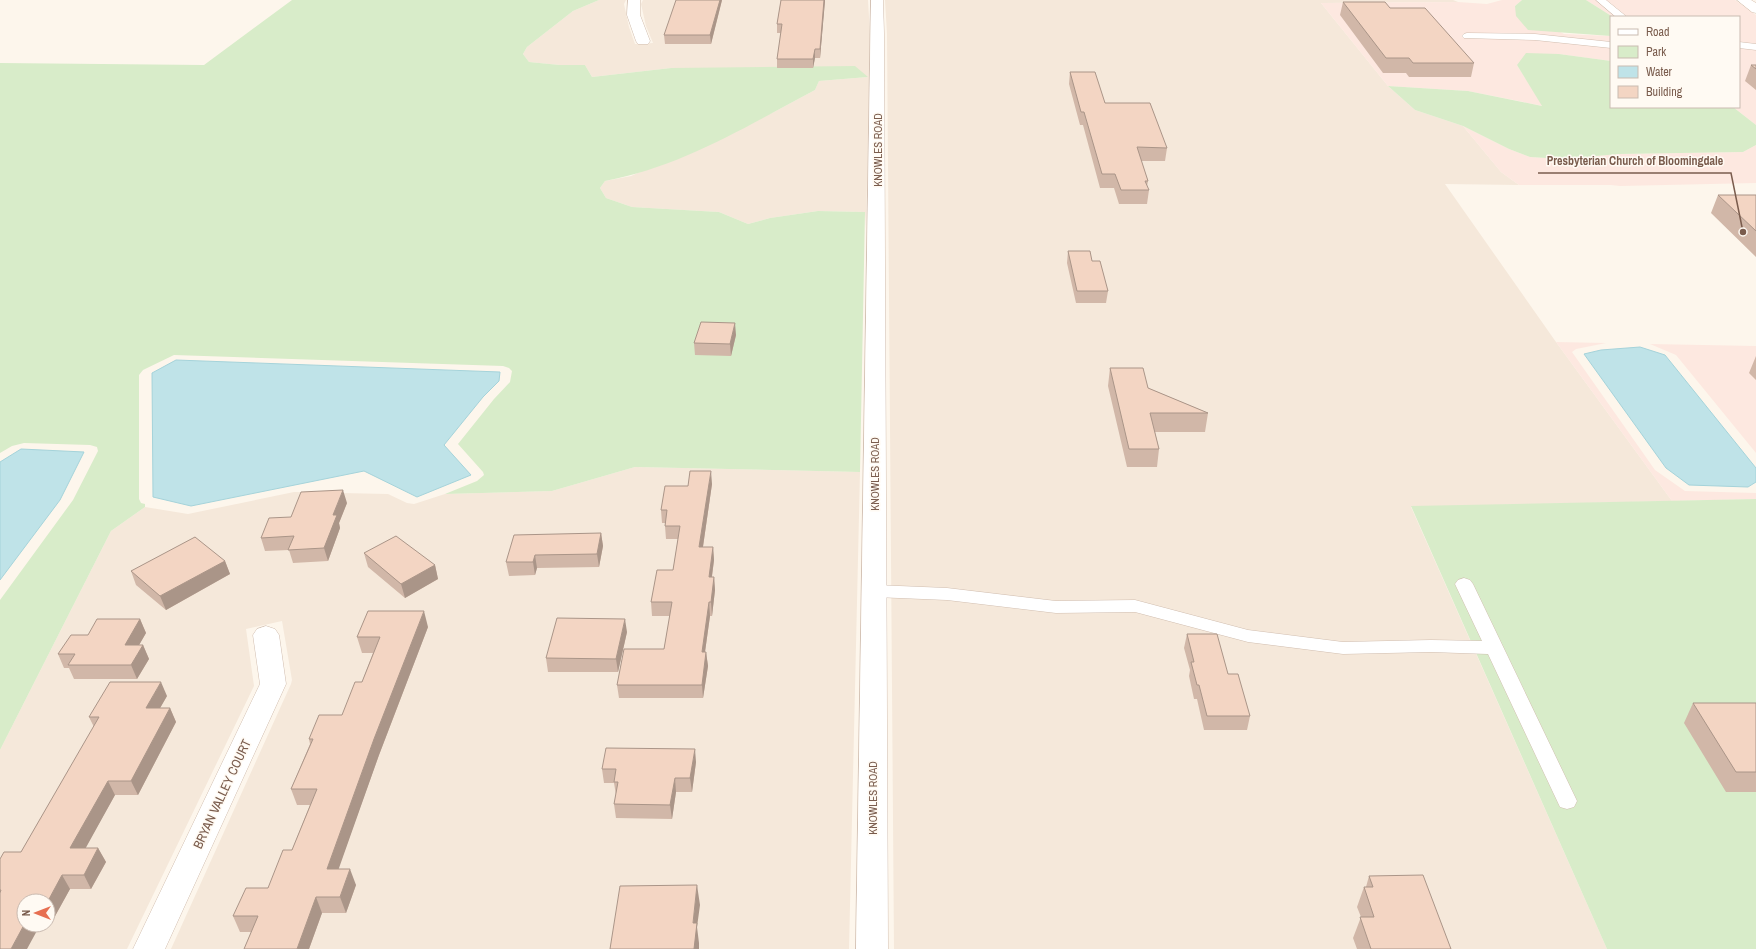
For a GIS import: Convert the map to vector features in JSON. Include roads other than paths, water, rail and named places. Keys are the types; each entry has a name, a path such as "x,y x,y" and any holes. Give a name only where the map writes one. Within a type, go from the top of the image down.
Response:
{"street":[{"path":"634,0 632,4 637,27 643,41"},
{"name":"KNOWLES ROAD","path":"872,949 877,0"},
{"path":"1743,0 1756,9"},
{"name":"BRYAN VALLEY COURT","path":"149,949 273,684 266,634"}],"lane":[{"path":"1600,0 1621,16"},
{"path":"1467,36 1535,37 1610,45"},
{"path":"1740,46 1756,47"},
{"path":"1464,584 1567,801"},
{"path":"875,591 946,594 1056,607 1135,606 1248,636 1343,648 1431,646 1494,648"}],"water":[{"path":"1640,347 1665,355 1756,468 1756,482 1748,487 1689,485 1666,468 1584,354 1601,350"},
{"path":"176,360 500,372 499,381 483,397 444,445 471,475 417,497 364,471 191,506 153,497 152,373"},
{"path":"21,449 84,452 60,500 0,580 0,462"}],"place":[{"name":"Presbyterian Church of Bloomingdale","path":"1743,232"}]}
